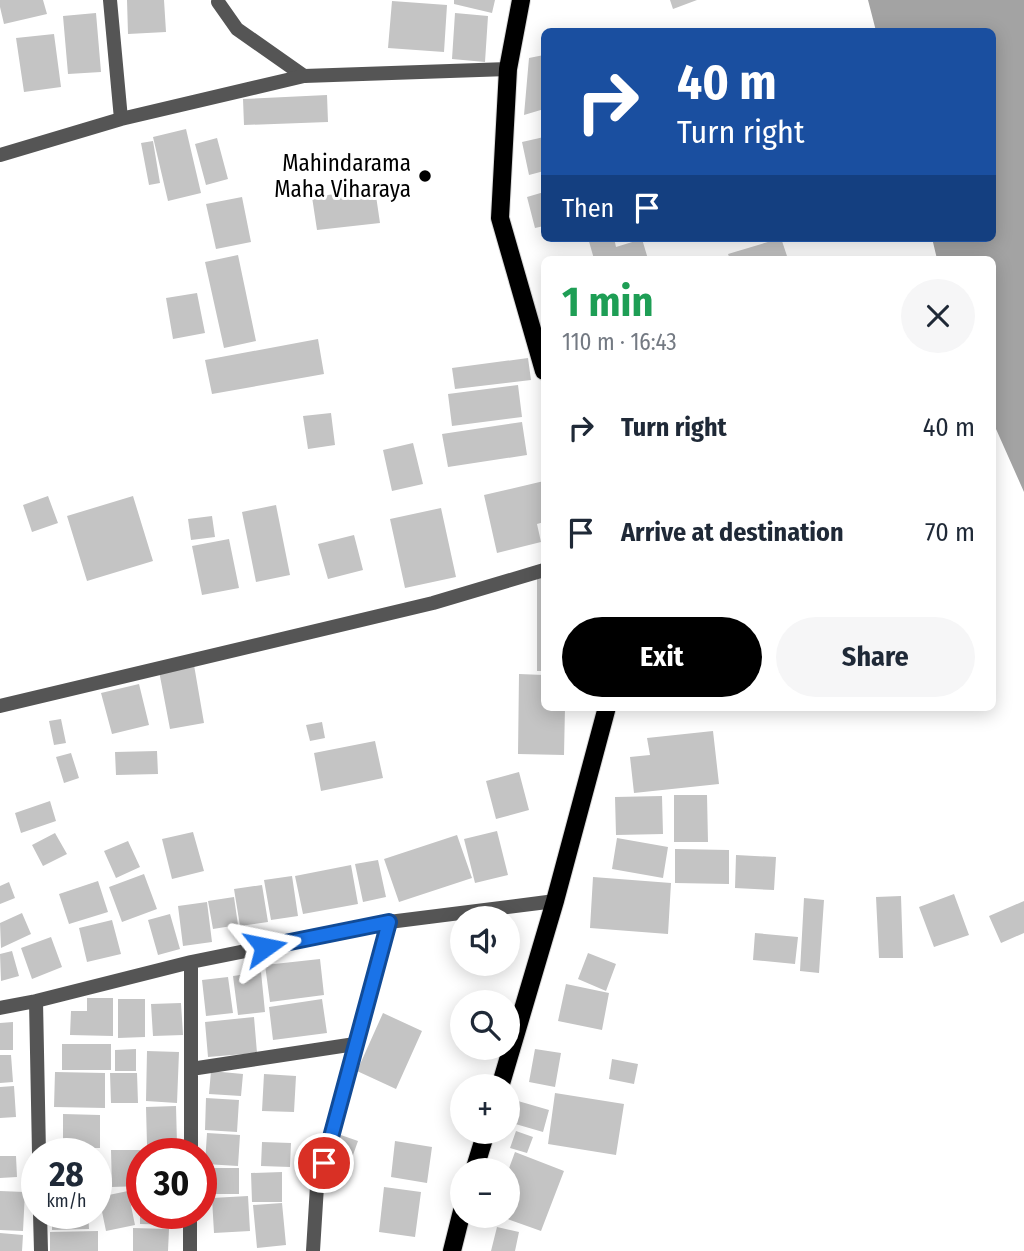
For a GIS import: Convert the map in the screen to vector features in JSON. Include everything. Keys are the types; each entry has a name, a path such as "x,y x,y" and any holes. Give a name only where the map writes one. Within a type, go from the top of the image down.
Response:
{"main road":[{"path":"521,0 508,69 500,218 541,361"},
{"path":"504,1074 555,901 606,711"},
{"path":"452,1251 458,1228"}],"street":[{"path":"110,0 121,119"},
{"path":"218,2 237,29 304,76"},
{"path":"0,155 121,119 304,76 508,69"},
{"path":"0,706 433,603 541,571"},
{"path":"0,1008 191,962 389,922 555,901"},
{"path":"313,1251 317,1186 389,922"},
{"path":"191,962 191,1138"},
{"path":"36,1001 39,1138"},
{"path":"191,1069 355,1044"},
{"path":"40,1229 41,1251"},
{"path":"190,1229 190,1251"}],"shaded area":[{"path":"868,0 1024,0 1024,492 996,429 996,256 936,256 933,242 996,242 996,28 875,28"}],"building":[{"path":"0,0 43,0 47,14 4,24"},
{"path":"127,0 164,0 166,32 128,34"},
{"path":"454,0 495,0 492,13 454,4"},
{"path":"670,0 697,0 673,9"},
{"path":"392,1 447,5 444,52 388,48"},
{"path":"96,13 101,72 68,74 63,16"},
{"path":"455,13 488,16 485,62 452,59"},
{"path":"54,34 61,87 24,92 16,38"},
{"path":"541,56 541,110 524,115 529,58"},
{"path":"327,95 328,122 244,125 243,99"},
{"path":"186,129 201,193 168,201 153,137"},
{"path":"217,138 228,179 206,185 195,144"},
{"path":"541,138 541,172 529,175 522,142"},
{"path":"153,141 160,183 149,185 141,143"},
{"path":"375,189 380,223 317,230 312,197"},
{"path":"541,193 541,227 535,228 527,197"},
{"path":"242,197 251,242 216,249 206,204"},
{"path":"589,242 615,242 616,247 643,242 647,256 593,256"},
{"path":"768,242 782,242 787,256 729,256 728,254"},
{"path":"238,255 256,341 224,348 205,262"},
{"path":"197,293 205,333 173,339 166,298"},
{"path":"318,339 324,374 212,394 205,360"},
{"path":"528,358 531,380 455,389 452,368"},
{"path":"518,385 522,417 452,426 448,394"},
{"path":"331,413 335,445 308,449 303,416"},
{"path":"522,422 527,455 448,467 442,434"},
{"path":"413,443 423,484 392,491 383,450"},
{"path":"541,482 541,523 537,524 541,542 497,553 484,495"},
{"path":"48,496 58,523 32,532 23,505"},
{"path":"133,496 153,561 87,581 67,516"},
{"path":"276,505 290,575 256,582 242,512"},
{"path":"441,508 456,577 405,588 390,519"},
{"path":"212,516 215,537 191,540 188,519"},
{"path":"354,535 363,570 328,579 318,544"},
{"path":"229,539 239,588 202,595 192,546"},
{"path":"537,574 541,575 541,671 537,671"},
{"path":"194,665 204,723 170,729 159,671"},
{"path":"519,674 541,675 541,711 565,711 564,755 518,754"},
{"path":"139,684 149,725 112,734 101,693"},
{"path":"61,719 66,743 54,745 49,721"},
{"path":"322,722 325,738 310,741 306,725"},
{"path":"713,731 719,784 634,793 630,757 650,755 647,738"},
{"path":"375,741 383,778 321,791 314,753"},
{"path":"157,751 158,774 116,775 115,752"},
{"path":"71,753 79,778 64,783 56,757"},
{"path":"519,772 529,810 496,819 486,781"},
{"path":"674,795 707,795 708,842 674,842"},
{"path":"662,796 663,834 616,835 615,797"},
{"path":"50,801 56,821 21,833 15,813"},
{"path":"497,831 508,875 475,883 464,839"},
{"path":"193,832 204,871 172,879 162,839"},
{"path":"55,833 67,854 43,866 32,845"},
{"path":"457,835 472,878 399,902 384,859"},
{"path":"617,838 668,847 663,878 612,869"},
{"path":"128,841 140,867 116,878 104,851"},
{"path":"675,849 729,850 729,884 675,883"},
{"path":"736,855 776,857 774,890 735,888"},
{"path":"378,860 386,897 363,902 355,864"},
{"path":"351,865 358,904 303,914 295,876"},
{"path":"144,874 157,909 122,922 109,887"},
{"path":"292,876 298,916 271,920 264,880"},
{"path":"593,877 671,883 668,934 590,928"},
{"path":"98,881 108,912 69,924 59,894"},
{"path":"9,882 15,898 0,904 0,886"},
{"path":"262,885 268,922 240,926 234,889"},
{"path":"954,894 969,935 934,947 919,907"},
{"path":"901,896 903,958 879,958 876,897"},
{"path":"234,897 238,925 213,929 208,901"},
{"path":"804,898 824,900 819,973 800,971"},
{"path":"1024,901 1024,933 1001,943 989,916"},
{"path":"207,902 212,942 183,946 178,906"},
{"path":"22,913 31,934 1,948 0,923"},
{"path":"170,914 180,949 158,955 148,920"},
{"path":"112,920 121,954 87,962 79,928"},
{"path":"755,933 798,937 795,964 753,960"},
{"path":"51,937 62,967 32,979 21,948"},
{"path":"12,951 19,976 1,981 0,954"},
{"path":"588,953 616,964 606,991 578,979"},
{"path":"320,959 324,995 270,1002 265,965"},
{"path":"261,972 265,1012 238,1015 233,976"},
{"path":"228,977 233,1013 206,1016 202,980"},
{"path":"566,984 609,993 602,1030 558,1021"},
{"path":"87,998 113,998 113,1036 70,1035 71,1011 87,1011"},
{"path":"118,999 145,999 145,1037 118,1038"},
{"path":"322,999 327,1033 273,1040 269,1007"},
{"path":"181,1003 183,1035 153,1036 151,1004"},
{"path":"383,1013 422,1031 396,1089 357,1071"},
{"path":"254,1017 257,1053 208,1057 205,1022"},
{"path":"13,1022 13,1050 0,1050 0,1023"},
{"path":"62,1044 111,1044 111,1070 62,1070"},
{"path":"136,1049 136,1071 115,1071 115,1050"},
{"path":"535,1049 561,1053 555,1087 529,1082"},
{"path":"147,1051 179,1052 177,1103 146,1101"},
{"path":"0,1055 11,1055 13,1082 0,1083"},
{"path":"612,1059 638,1064 634,1084 609,1079"},
{"path":"211,1071 243,1074 241,1096 209,1094"},
{"path":"55,1072 105,1073 105,1108 54,1107"},
{"path":"110,1073 137,1073 138,1103 111,1103"},
{"path":"264,1074 296,1076 294,1112 262,1111"},
{"path":"14,1086 16,1117 0,1118 0,1087"},
{"path":"555,1093 624,1104 616,1155 548,1144"},
{"path":"206,1098 239,1100 237,1132 205,1130"},
{"path":"520,1102 549,1110 543,1132 520,1125"},
{"path":"176,1106 177,1138 147,1138 146,1107"},
{"path":"63,1114 100,1115 100,1138 63,1138"},
{"path":"520,1132 533,1137 527,1153 510,1148 511,1144 520,1144"},
{"path":"207,1133 240,1135 238,1166 217,1165 217,1138 207,1138"},
{"path":"338,1134 358,1141 348,1169 328,1162"},
{"path":"395,1141 432,1147 427,1183 391,1177"},
{"path":"262,1142 291,1143 290,1167 261,1166"},
{"path":"112,1150 126,1150 126,1186 112,1187"},
{"path":"515,1152 564,1171 541,1231 520,1223 520,1158 513,1158"},
{"path":"0,1156 16,1156 17,1177 0,1178"},
{"path":"217,1168 239,1168 239,1194 217,1194"},
{"path":"282,1172 282,1202 252,1202 251,1173"},
{"path":"384,1187 421,1192 415,1237 379,1232"},
{"path":"0,1191 21,1192 23,1231 0,1230"},
{"path":"126,1191 126,1227 106,1231 112,1229 112,1194"},
{"path":"248,1196 250,1231 214,1233 214,1229 217,1229 217,1198"},
{"path":"282,1203 286,1245 257,1248 253,1205"},
{"path":"497,1228 519,1232 515,1251 491,1251"},
{"path":"133,1229 169,1229 168,1251 133,1251"},
{"path":"98,1231 98,1251 50,1251 50,1232"},
{"path":"0,1233 23,1235 22,1251 0,1251"}],"place":[{"name":"Mahindarama Maha Viharaya","path":"425,176"}],"route":[{"path":"265,947 389,922 324,1163"}]}
